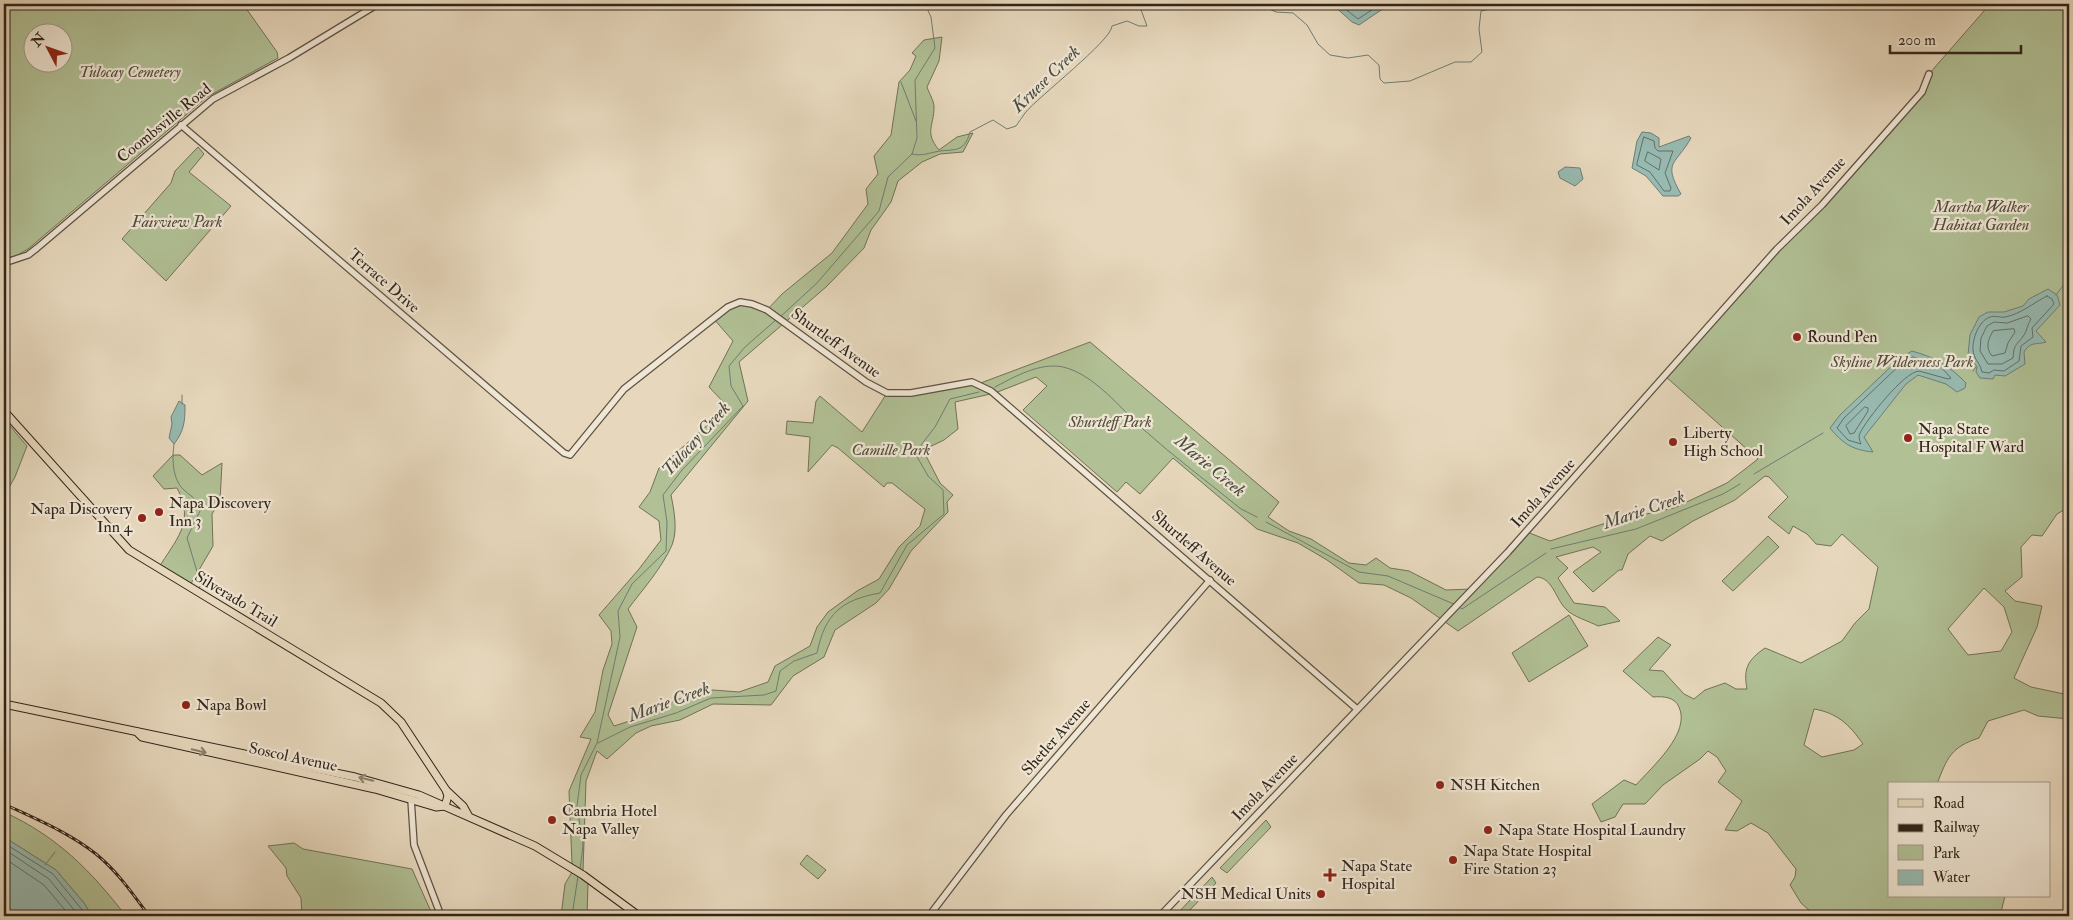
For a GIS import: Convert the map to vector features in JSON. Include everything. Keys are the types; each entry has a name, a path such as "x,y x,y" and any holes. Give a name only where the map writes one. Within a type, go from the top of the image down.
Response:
{"main road":[{"name":"Silverado Trail","path":"4,411 126,548 376,699 400,722 446,790 463,806 468,816"},
{"name":"Soscol Avenue","path":"4,704 137,732 189,740 355,777 424,796 535,846 583,875 639,916"},
{"name":"Soscol Avenue","path":"137,732 142,737 411,799 436,807 445,806"},
{"path":"445,806 448,796 446,790"}],"street":[{"name":"Coombsville Road","path":"4,263 28,255 182,125 226,91 289,58 378,4"},
{"name":"Imola Avenue","path":"1160,916 1534,525 1777,249 1822,205 1922,92 1929,74"},
{"name":"Terrace Drive","path":"182,125 535,429 560,450 570,455"},
{"name":"Shurtleff Avenue","path":"570,455 624,389 728,307 740,302 752,304 767,310 866,382 887,394 911,394 972,382 991,391 1357,709"},
{"name":"Shetler Avenue","path":"929,916 1006,815 1210,580"},
{"path":"411,799 414,846 442,916"}],"green space":[{"name":"Tulocay Cemetery","path":"4,4 243,4 277,52 278,58 207,97 28,249 16,256 4,258"},
{"path":"1990,4 2069,4 2069,507 2057,514 2042,536 2032,535 2021,547 2022,577 2005,591 2015,601 2042,606 2037,627 2014,678 2031,687 2069,695 2069,719 2038,716 2024,710 1988,721 1979,738 1962,745 1951,755 1938,782 1888,782 1888,898 2004,898 2000,916 1811,916 1810,911 1801,903 1790,885 1795,877 1796,869 1768,833 1751,823 1737,831 1725,830 1742,801 1718,782 1726,771 1717,757 1708,751 1700,759 1663,785 1645,804 1623,804 1615,817 1601,822 1592,804 1624,780 1636,785 1668,749 1680,728 1681,717 1679,707 1675,701 1665,697 1653,697 1623,671 1658,637 1671,645 1649,670 1663,671 1684,694 1694,699 1705,690 1725,683 1736,689 1747,689 1746,670 1748,665 1765,648 1801,663 1842,641 1855,623 1869,609 1878,567 1842,534 1831,546 1816,544 1807,534 1793,526 1789,534 1768,517 1788,497 1769,477 1765,476 1735,500 1693,521 1662,541 1650,536 1628,554 1622,570 1619,570 1593,592 1573,572 1601,552 1593,547 1556,557 1568,568 1558,578 1574,603 1605,607 1620,621 1598,626 1577,617 1563,605 1547,581 1537,577 1458,631 1411,598 1384,585 1359,583 1327,560 1298,543 1257,529 1173,458 1140,494 1126,482 1117,492 1023,410 1047,386 1036,377 995,393 955,402 958,429 944,440 923,450 940,483 953,495 947,502 948,512 911,551 889,589 876,603 835,630 824,657 793,676 771,705 713,704 680,720 651,726 636,733 607,759 597,751 586,781 583,871 572,864 569,791 591,739 580,737 595,712 603,670 612,644 611,631 599,615 639,569 661,540 659,521 639,507 650,492 659,468 728,407 709,387 733,341 713,318 735,303 767,310 782,294 832,253 868,204 866,189 878,174 874,156 891,135 899,82 910,70 916,56 912,53 924,40 942,37 939,61 927,87 934,105 931,133 934,144 939,150 957,137 973,133 963,152 940,154 922,162 898,181 891,202 871,230 864,248 826,287 739,362 748,401 671,495 675,527 672,545 658,570 628,609 637,627 608,715 614,726 661,711 675,700 713,690 739,692 768,682 775,666 810,646 817,627 828,612 857,591 879,579 899,547 920,526 925,509 892,483 887,483 884,487 832,445 808,472 810,437 786,434 787,421 813,423 816,401 820,396 862,432 887,393 978,384 1090,342 1279,502 1268,517 1289,531 1311,539 1349,563 1366,565 1376,558 1390,568 1409,571 1446,590 1472,589 1527,532 1550,541 1609,522 1674,508 1727,483 1758,459 1665,376 1922,92 1929,74","holes":["1984,588 2004,607 2012,632 2001,651 1968,655 1948,629","1814,709 1842,720 1863,744 1854,750 1822,757 1804,745"]},
{"name":"Fairview Park","path":"198,147 204,154 189,172 231,206 166,281 122,239 171,183 175,171"},
{"path":"4,419 27,446 15,477 4,496"},
{"path":"173,455 180,455 202,475 222,463 220,501 212,514 213,546 189,587 158,569 181,531 184,521 182,500 177,488 164,489 153,476"},
{"path":"1768,536 1779,547 1733,591 1722,581"},
{"path":"1569,615 1588,646 1529,682 1512,653"},
{"path":"4,812 41,832 72,856 86,869 126,916 92,916 84,903 56,870 4,837"},
{"path":"1266,820 1271,827 1227,873 1220,868"},
{"path":"294,843 303,849 412,869 433,916 302,916 301,898 287,876 286,868 268,846"},
{"path":"807,855 826,870 818,879 800,864"},
{"path":"572,872 588,883 587,916 561,916 565,884"},
{"path":"1212,877 1216,883 1184,916 1175,916"}],"water":[{"path":"1332,4 1390,4 1359,25 1352,22"},
{"path":"1642,132 1651,133 1659,138 1659,147 1689,136 1691,138 1673,164 1672,175 1681,194 1678,196 1663,196 1646,176 1632,168 1637,141"},
{"path":"1565,167 1580,168 1583,179 1575,186 1560,178 1558,172"},
{"path":"2048,289 2057,295 2060,305 2036,331 2046,342 2029,346 2024,352 2025,364 2005,376 1995,375 1993,379 1980,378 1976,372 1977,367 1968,355 1970,335 1979,317 1988,312 2004,312 2023,306 2029,299"},
{"path":"1912,351 1935,359 1948,367 1966,383 1965,388 1957,392 1946,384 1918,375 1906,384 1864,437 1873,452 1854,448 1844,442 1830,428 1840,415 1900,358"},
{"path":"179,401 185,405 184,421 180,435 174,444 169,438 172,424 171,417"},
{"path":"4,837 56,870 84,903 92,916 10,916 4,911"}],"waterway":[{"name":"Tulocay Creek","path":"780,317 817,283 879,211 888,177 912,154 917,138 915,80 935,48 931,17 925,4"},
{"name":"Kruese Creek","path":"912,154 921,155 957,149 964,144 970,132 993,120 1007,129 1016,126 1032,105 1100,43 1109,33 1112,26 1127,21 1139,26 1147,26 1140,7 1145,4"},
{"name":"Kruese Creek","path":"1258,4 1276,12 1293,13 1307,25 1318,44 1330,55 1348,58 1368,55 1379,65 1380,79 1384,83 1410,81 1455,62 1471,62 1482,52 1479,29 1481,11 1498,7 1500,4"},
{"name":"Kruese Creek","path":"1547,4 1562,4"},
{"path":"901,82 916,121"},
{"name":"Marie Creek","path":"2056,295 2069,278"},
{"name":"Tulocay Creek","path":"580,870 583,845 577,806 581,775 597,743 620,637 618,611 632,584 666,551 667,522 663,495 682,470 743,406 731,386 729,366 745,347 777,319"},
{"name":"Marie Creek","path":"995,387 1036,368 1054,366 1074,371 1096,384 1167,450 1241,509 1257,517"},
{"name":"Marie Creek","path":"1973,371 1976,367"},
{"name":"Marie Creek","path":"598,743 630,727 676,713 711,698 764,695 776,691 780,671 794,661 817,653 825,628 837,611 855,600 880,593 907,545 944,514 943,490 928,476 915,453 935,427 950,399 979,392"},
{"path":"182,395 182,404"},
{"name":"Marie Creek","path":"1754,474 1823,433"},
{"path":"174,444 173,462 175,475 184,490 196,501 200,511 187,538 201,585 199,588"},
{"name":"Marie Creek","path":"1551,549 1636,529 1723,494 1740,484"},
{"name":"Marie Creek","path":"1266,522 1359,572 1388,576 1456,605"},
{"name":"Marie Creek","path":"1459,607 1462,609 1546,553"},
{"path":"45,865 55,852"},
{"name":"Tulocay Creek","path":"572,916 578,876"}],"railway":[{"path":"4,804 63,832 96,854 118,875 149,916"}],"place":[{"name":"Round Pen","path":"1797,337"},
{"name":"Napa State Hospital F Ward","path":"1908,438"},
{"name":"Liberty High School","path":"1673,442"},
{"name":"Napa Discovery Inn 3","path":"159,512"},
{"name":"Napa Discovery Inn 4","path":"142,518"},
{"name":"Napa Bowl","path":"186,705"},
{"name":"NSH Kitchen","path":"1440,785"},
{"name":"Cambria Hotel Napa Valley","path":"552,820"},
{"name":"Napa State Hospital Laundry","path":"1488,830"},
{"name":"Napa State Hospital Fire Station 23","path":"1453,860"},
{"name":"Napa State Hospital","path":"1330,875"},
{"name":"NSH Medical Units","path":"1321,894"}],"park label":[{"name":"Martha Walker Habitat Garden","path":"1981,216"},
{"name":"Skyline Wilderness Park","path":"1902,362"},
{"name":"Shurtleff Park","path":"1110,422"},
{"name":"Camille Park","path":"891,450"}]}
